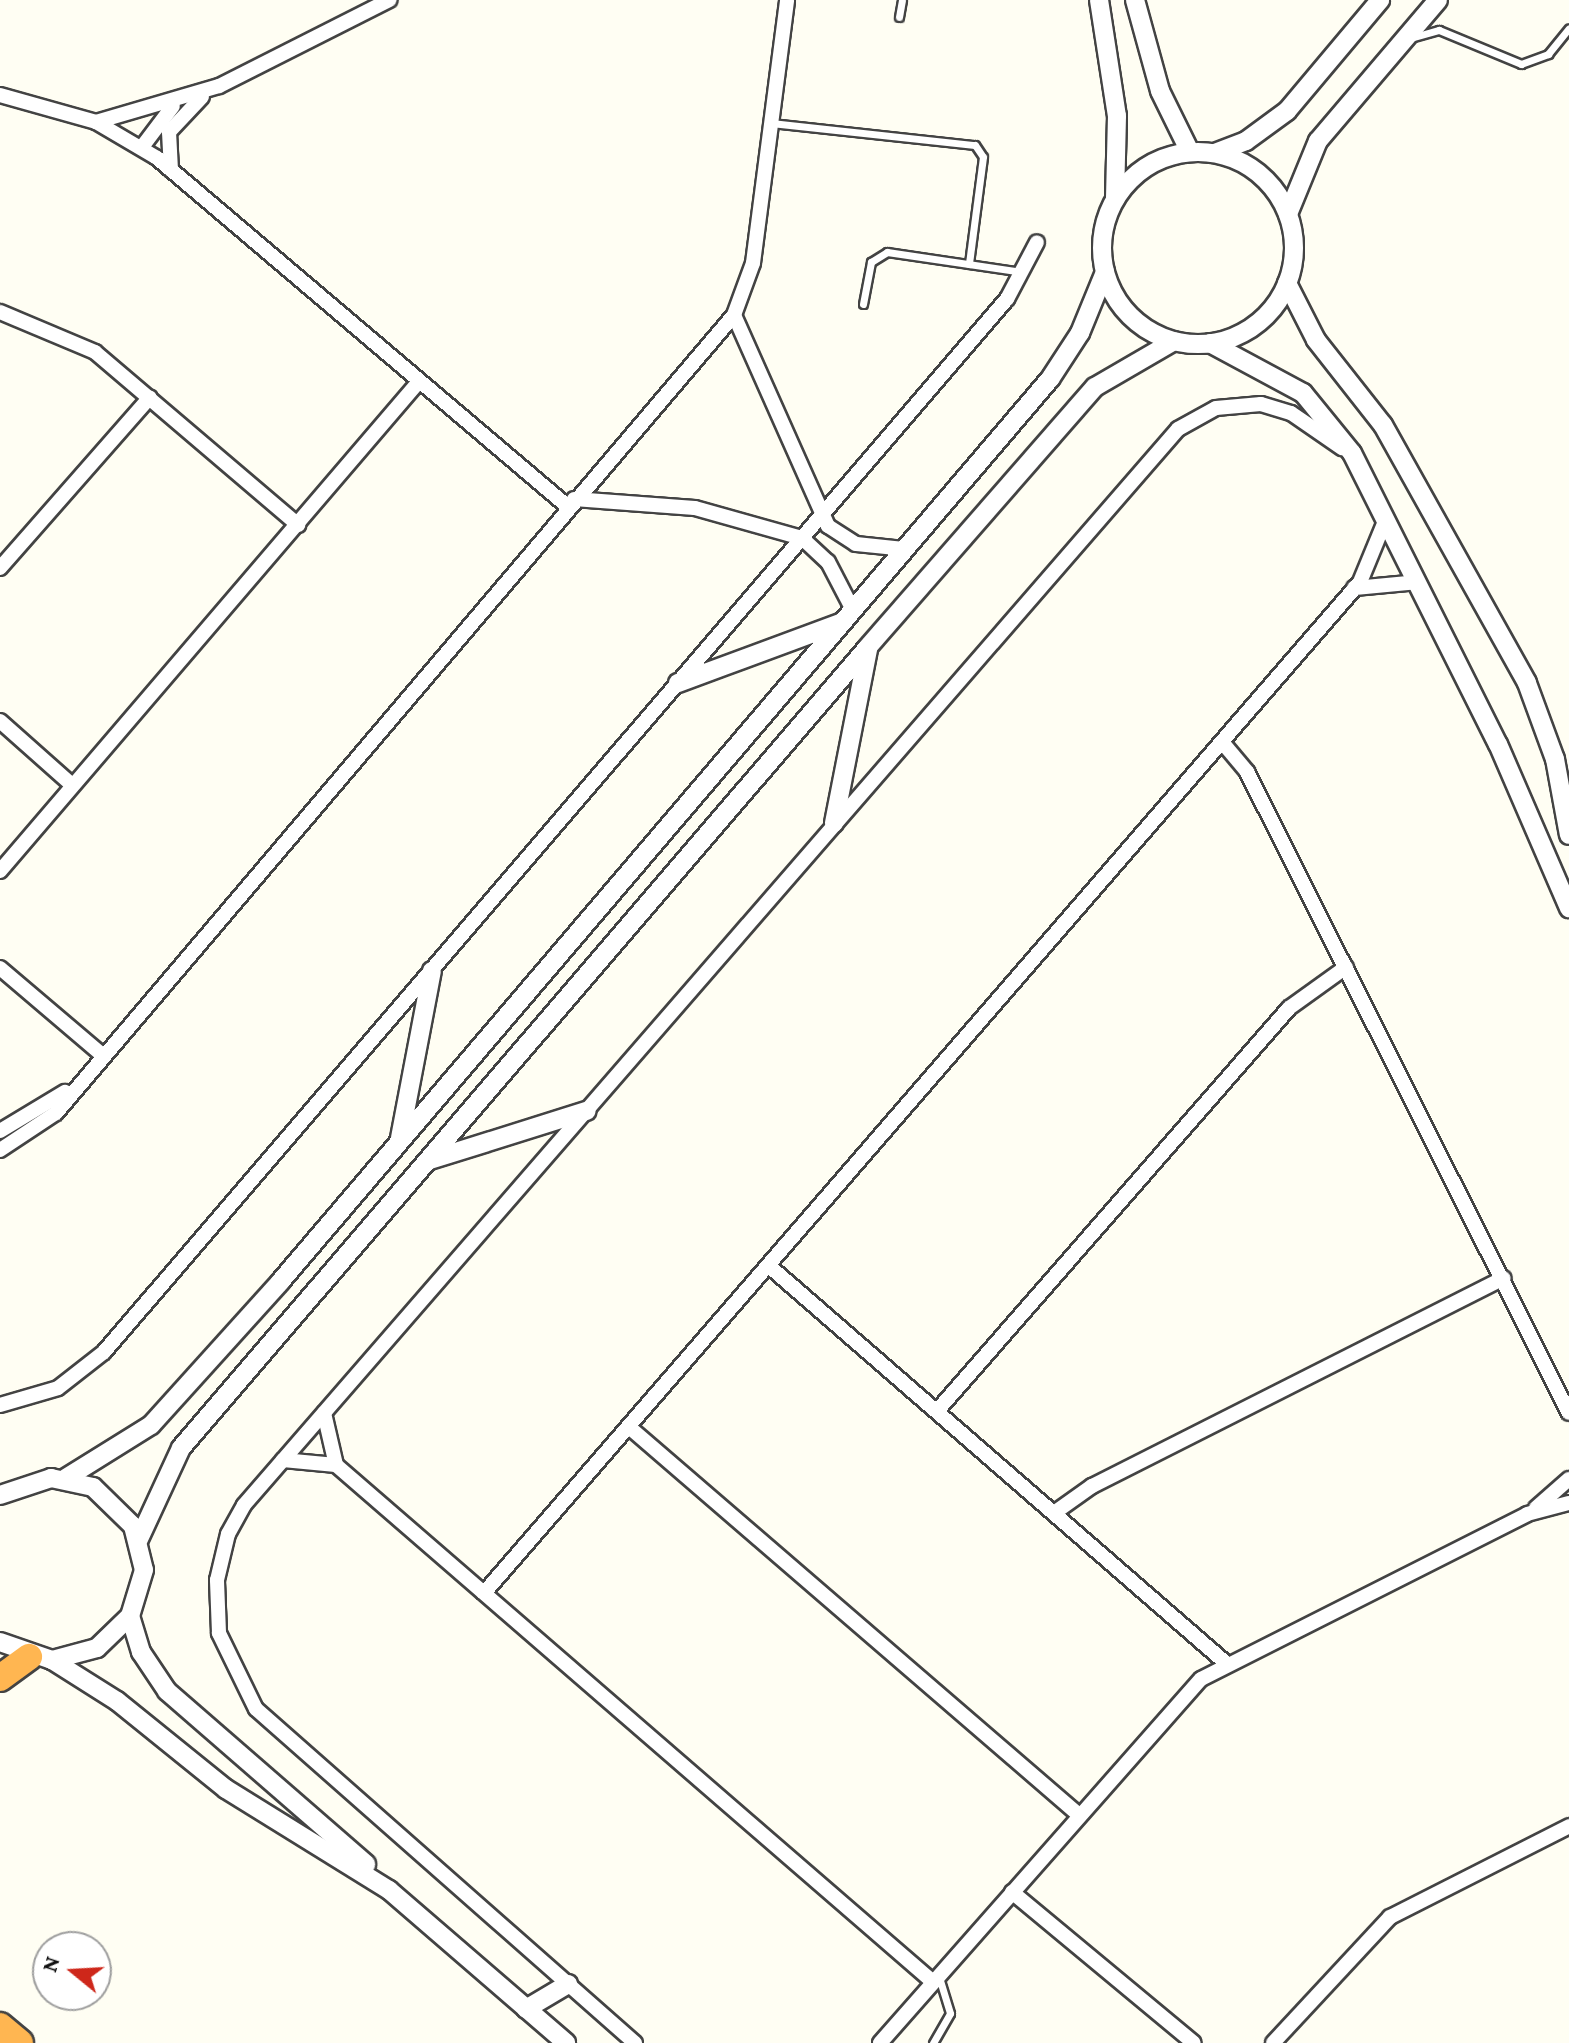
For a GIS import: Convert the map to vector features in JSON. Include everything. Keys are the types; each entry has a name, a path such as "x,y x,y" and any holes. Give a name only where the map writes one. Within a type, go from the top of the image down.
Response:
{"highway":[{"path":"0,1678 41,1658"}],"street":[{"path":"96,122 177,103 219,86 389,0"},
{"path":"0,1150 47,1121 570,502 734,315 753,263 787,0"},
{"path":"1099,0 1118,124 1115,200 1103,235 1105,272 1130,316 1174,341 1210,343 1303,393 1354,456 1417,582 1569,908"},
{"path":"1135,0 1160,91 1190,152"},
{"path":"1215,153 1281,117 1380,0"},
{"path":"1210,343 1264,317 1287,283 1293,249 1288,214 1318,141 1438,0"},
{"path":"171,170 173,124 219,86"},
{"path":"0,95 96,122 142,147 416,385 570,502 680,505 802,538 828,562 847,616"},
{"path":"142,147 177,103"},
{"path":"1115,200 1139,172 1190,152 1215,153 1251,168 1288,214"},
{"path":"0,1405 58,1388 104,1352 822,515 1024,272 1037,242"},
{"path":"0,1495 22,1483 66,1478 151,1425 399,1141 1050,379 1105,272"},
{"path":"1287,283 1316,340 1378,418 1527,683 1555,759 1569,835"},
{"path":"0,312 81,344 150,397 298,525"},
{"path":"734,315 822,515 856,544 904,549"},
{"path":"41,1658 97,1648 130,1616 142,1586 139,1539 181,1448 1095,387 1174,341"},
{"path":"0,871 416,385"},
{"path":"0,568 150,397"},
{"path":"635,2043 267,1720 237,1681 219,1633 219,1564 244,1505 834,823 1190,421 1230,405 1277,407 1354,456"},
{"path":"484,1593 1223,743 1354,588 1373,563 1386,519"},
{"path":"1354,588 1417,582"},
{"path":"678,683 847,616"},
{"path":"834,823 868,647"},
{"path":"0,721 72,785"},
{"path":"1223,743 1247,772 1568,1409"},
{"path":"937,1411 1289,1008 1346,967"},
{"path":"0,968 101,1054"},
{"path":"399,1141 432,971"},
{"path":"0,1131 75,1085"},
{"path":"430,1160 586,1111"},
{"path":"769,1266 1227,1664"},
{"path":"1054,1513 1092,1486 1503,1278"},
{"path":"324,1413 336,1465"},
{"path":"629,1427 1079,1815"},
{"path":"283,1460 336,1465 936,1979"},
{"path":"0,1476 22,1483"},
{"path":"66,1478 105,1494 139,1539"},
{"path":"1527,1514 1569,1479"},
{"path":"880,2043 1178,1699 1227,1664 1527,1514 1569,1503"},
{"path":"130,1616 141,1652 167,1691 335,1833 389,1890 566,2043"},
{"path":"0,1642 41,1658 117,1701 226,1789 389,1890"},
{"path":"1273,2043 1390,1917 1569,1826"},
{"path":"1012,1892 1194,2043"},
{"path":"526,2009 568,1984"}],"lane":[{"path":"899,17 902,0"},
{"path":"1404,40 1439,30 1521,64 1548,54 1569,28"},
{"path":"771,123 975,145 983,157 969,264"},
{"path":"863,304 871,262 880,253 1024,272"},
{"path":"933,2043 950,2005 936,1979"}]}
